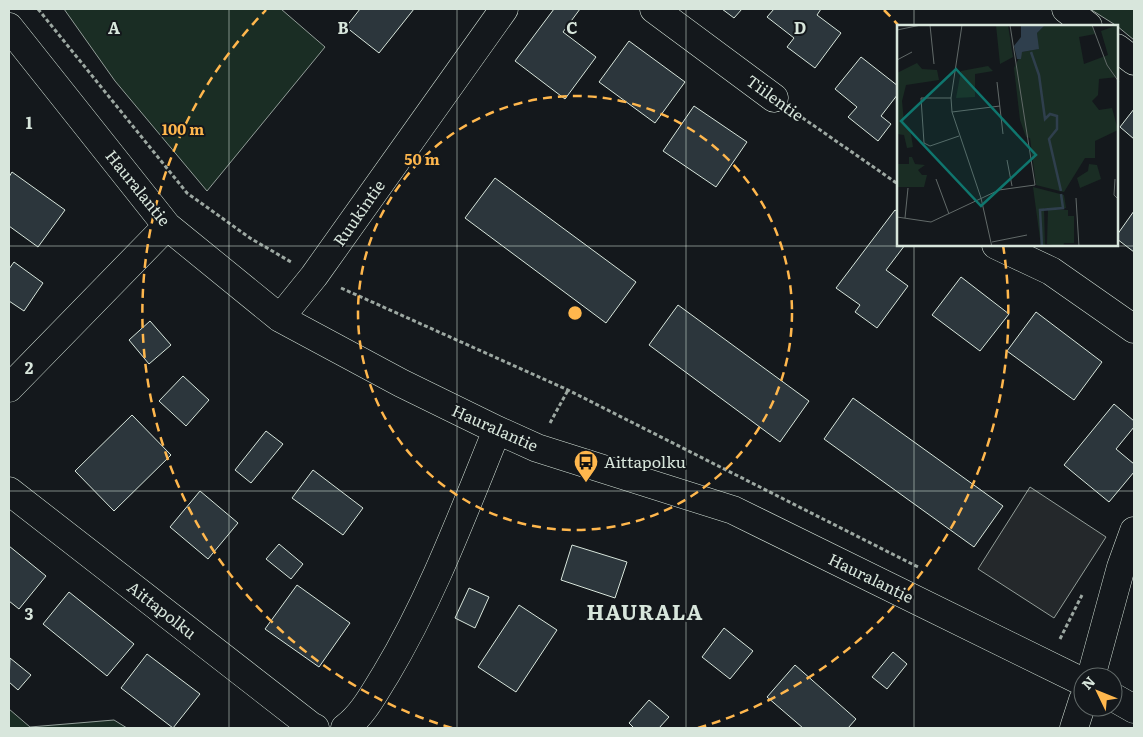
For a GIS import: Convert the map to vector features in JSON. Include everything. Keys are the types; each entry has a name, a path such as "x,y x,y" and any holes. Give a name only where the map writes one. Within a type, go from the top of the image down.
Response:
{"street":[{"name":"Ruukintie","path":"280,318 314,276 504,9"},
{"name":"Tiilentie","path":"654,9 774,98"},
{"path":"1066,9 1087,25"},
{"name":"Hauralantie","path":"9,27 167,226 280,318 400,383 497,430 537,448 733,510 1073,677"},
{"path":"1118,49 1134,61"},
{"path":"9,388 167,226"},
{"path":"998,246 1051,271 1134,329"},
{"path":"345,728 354,722 369,702 403,645 437,575 497,430"},
{"name":"Aittapolku","path":"9,491 315,728"},
{"path":"1093,667 1121,567 1134,530"}],"path":[{"path":"38,9 186,193 250,238 314,276 568,390 921,568"},
{"name":"Tiilentie","path":"774,98 897,183"},
{"path":"537,448 568,390"},
{"path":"1059,639 1093,667"}],"green space":[{"path":"64,9 281,9 325,47 207,191 115,81"},
{"path":"1090,9 1134,9 1134,40 1118,25"},
{"path":"9,709 30,727 114,720 127,728 9,728"}],"shaded area":[{"path":"1030,487 1106,537 1054,618 978,569"}],"building":[{"path":"360,9 414,9 379,53 346,27"},
{"path":"554,9 580,9 563,32 596,57 565,99 515,61"},
{"path":"722,9 742,9 734,18"},
{"path":"774,9 821,9 817,15 841,33 815,68 787,47 794,38 767,17"},
{"path":"629,41 685,82 655,123 599,82"},
{"path":"861,57 897,85 897,95 881,116 891,124 878,141 848,117 857,107 835,89"},
{"path":"694,106 747,142 716,187 663,151"},
{"path":"1134,109 1134,139 1120,127"},
{"path":"12,172 65,210 38,247 9,226 9,177"},
{"path":"495,178 636,282 606,323 465,218"},
{"path":"895,210 897,211 897,246 904,246 886,270 908,286 877,328 855,312 860,305 836,288"},
{"path":"1134,211 1134,252 1118,240 1118,234"},
{"path":"14,262 43,283 24,311 9,301 9,269"},
{"path":"961,277 1009,314 980,351 932,315"},
{"path":"678,305 809,401 780,442 649,345"},
{"path":"1036,312 1102,362 1074,400 1007,351"},
{"path":"150,321 171,345 149,364 129,340"},
{"path":"183,376 209,400 186,426 159,401"},
{"path":"853,398 1003,506 974,547 824,439"},
{"path":"1114,404 1134,421 1134,427 1116,449 1134,464 1134,472 1109,502 1064,465"},
{"path":"132,415 171,455 114,511 75,471"},
{"path":"266,431 283,444 251,483 235,470"},
{"path":"313,470 363,508 343,535 292,498"},
{"path":"200,491 238,523 208,559 170,527"},
{"path":"279,544 303,564 291,579 266,559"},
{"path":"572,545 627,562 615,598 561,580"},
{"path":"9,546 46,576 19,609 9,601"},
{"path":"297,585 350,623 319,667 265,629"},
{"path":"469,588 489,597 475,628 455,618"},
{"path":"69,592 134,644 107,676 43,624"},
{"path":"519,605 557,630 516,692 478,667"},
{"path":"724,628 753,651 730,679 702,657"},
{"path":"893,652 907,664 887,689 872,677"},
{"path":"147,654 200,694 173,728 121,688"},
{"path":"10,658 31,675 18,690 9,682"},
{"path":"795,665 856,719 848,728 803,728 767,697"},
{"path":"649,700 669,717 659,728 634,728 629,723"}],"place":[{"name":"Aittapolku","path":"586,483"}],"district":[{"name":"HAURALA","path":"645,613"}]}
